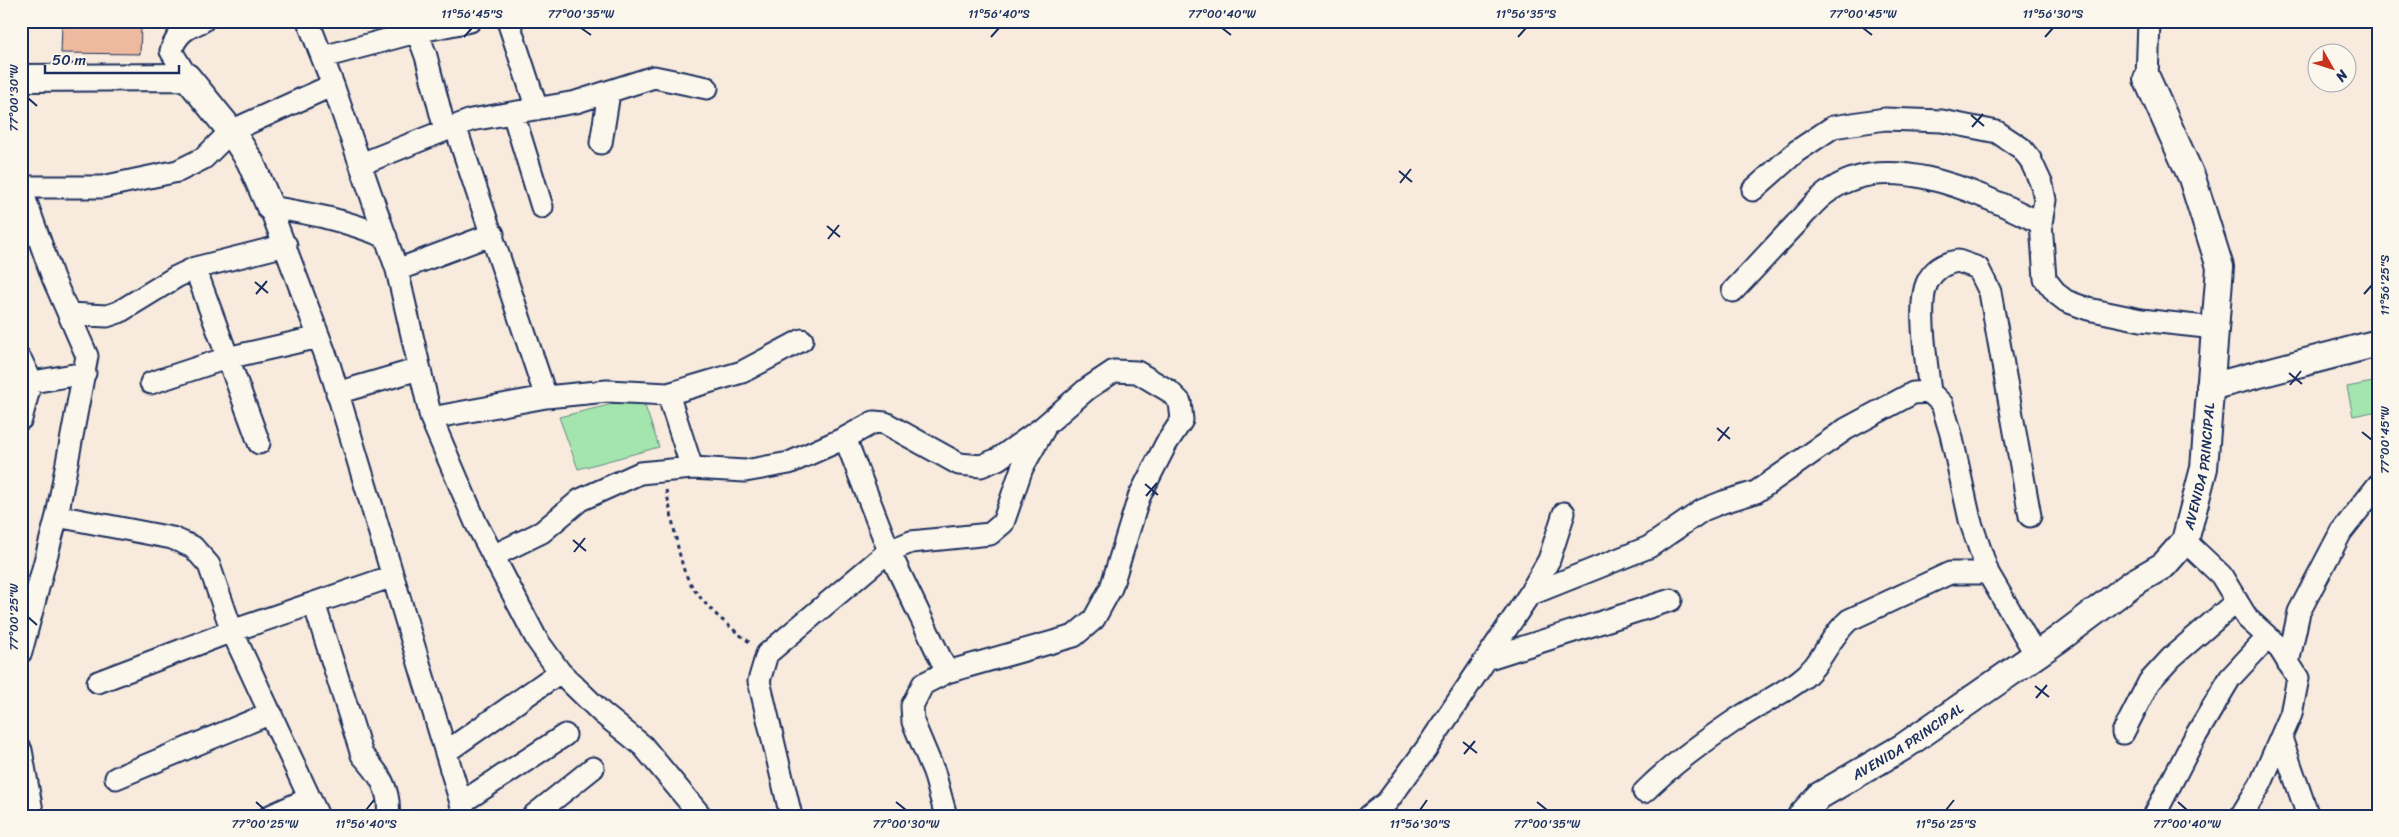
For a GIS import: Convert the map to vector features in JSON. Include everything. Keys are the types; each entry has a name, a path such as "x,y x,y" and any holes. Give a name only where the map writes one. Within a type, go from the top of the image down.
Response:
{"street":[{"path":"203,21 184,29 176,38 171,51 187,77 231,131 250,161 286,245 338,393 463,809 566,735"},
{"path":"308,21 323,57 397,270 430,418 455,477 493,556 537,640 560,672 602,713 643,746 702,816"},
{"path":"323,57 414,27 470,21"},
{"path":"508,21 537,109"},
{"path":"2147,80 2149,21"},
{"path":"414,27 426,56 450,128 493,234 546,397"},
{"path":"21,78 187,77"},
{"path":"361,164 472,120 576,102 609,93 654,77 707,88"},
{"name":"AVENIDA PRINCIPAL","path":"1801,816 1819,796 1903,747 2036,655 2133,583 2164,565 2185,540 2204,468 2220,267 2192,178 2147,80"},
{"path":"21,652 26,612 57,516 87,356 21,187 102,187 178,171 204,158 231,131 333,85"},
{"path":"601,143 609,93"},
{"path":"513,113 542,206"},
{"path":"1753,190 1797,151 1833,127 1885,119 1942,121 1997,132 2021,148 2030,159 2042,185 2045,200 2041,223 2045,279 2066,301 2088,309 2141,320 2215,328"},
{"path":"1733,291 1825,193 1853,180 1868,176 1908,174 1975,192 2041,223"},
{"path":"270,207 326,216 352,223 386,237"},
{"path":"397,270 493,234"},
{"path":"69,314 107,316 119,312 176,277 195,268 286,245"},
{"path":"2030,516 1990,292 1978,268 1958,261 1938,269 1926,285 1924,337 1930,392 1942,404 1951,434 1970,520 1988,574 2036,655"},
{"path":"195,268 259,443"},
{"path":"151,383 227,358 319,337"},
{"path":"430,418 546,397 608,391 668,394 742,372 802,340"},
{"path":"2210,386 2378,343"},
{"path":"21,360 26,382 21,419"},
{"path":"338,393 419,368"},
{"path":"493,556 542,532 580,500 640,473 692,468 745,471 788,463 845,438 874,422 885,423 959,464 981,466 998,459 1048,422 1087,389 1114,371 1137,372 1169,392 1180,402 1182,420 1166,444 1139,497 1111,588 1094,619 1074,636 947,672 924,684 912,706 912,722 934,772 946,816"},
{"path":"26,382 85,373"},
{"path":"1529,595 1649,547 1704,510 1756,492 1846,429 1913,393 1930,392"},
{"path":"668,394 692,468"},
{"path":"791,816 759,681 767,654 889,552 911,542 990,534 1003,523 1022,468 1048,422"},
{"path":"845,438 889,552 947,672"},
{"path":"2288,663 2299,612 2341,532 2378,485"},
{"path":"1369,816 1387,802 1404,780 1529,595 1549,560 1564,513"},
{"path":"57,516 172,538 193,547 209,565 232,631 314,807 275,814"},
{"path":"2185,540 2221,575 2247,618 2278,646 2298,678 2292,714 2261,783 2241,816"},
{"path":"1644,792 1668,769 1734,722 1800,680 1817,664 1836,631 1850,620 1950,573 1988,574"},
{"path":"98,682 232,631 393,576"},
{"path":"1486,659 1671,600"},
{"path":"2122,733 2149,682 2172,657 2237,601"},
{"path":"314,603 362,755 378,771 387,791 388,816"},
{"path":"2154,816 2195,737 2230,678 2268,637"},
{"path":"446,752 560,672"},
{"path":"116,778 270,713"},
{"path":"2281,738 2308,816"},
{"path":"21,750 32,811"},
{"path":"534,816 593,768"}],"path":[{"path":"662,471 685,572 702,598 722,621 767,654"}],"green space":[{"path":"2378,381 2378,411 2353,416 2347,387"},
{"path":"642,397 659,447 578,469 559,417"}],"building":[{"path":"62,25 141,27 140,54 61,53"}]}
